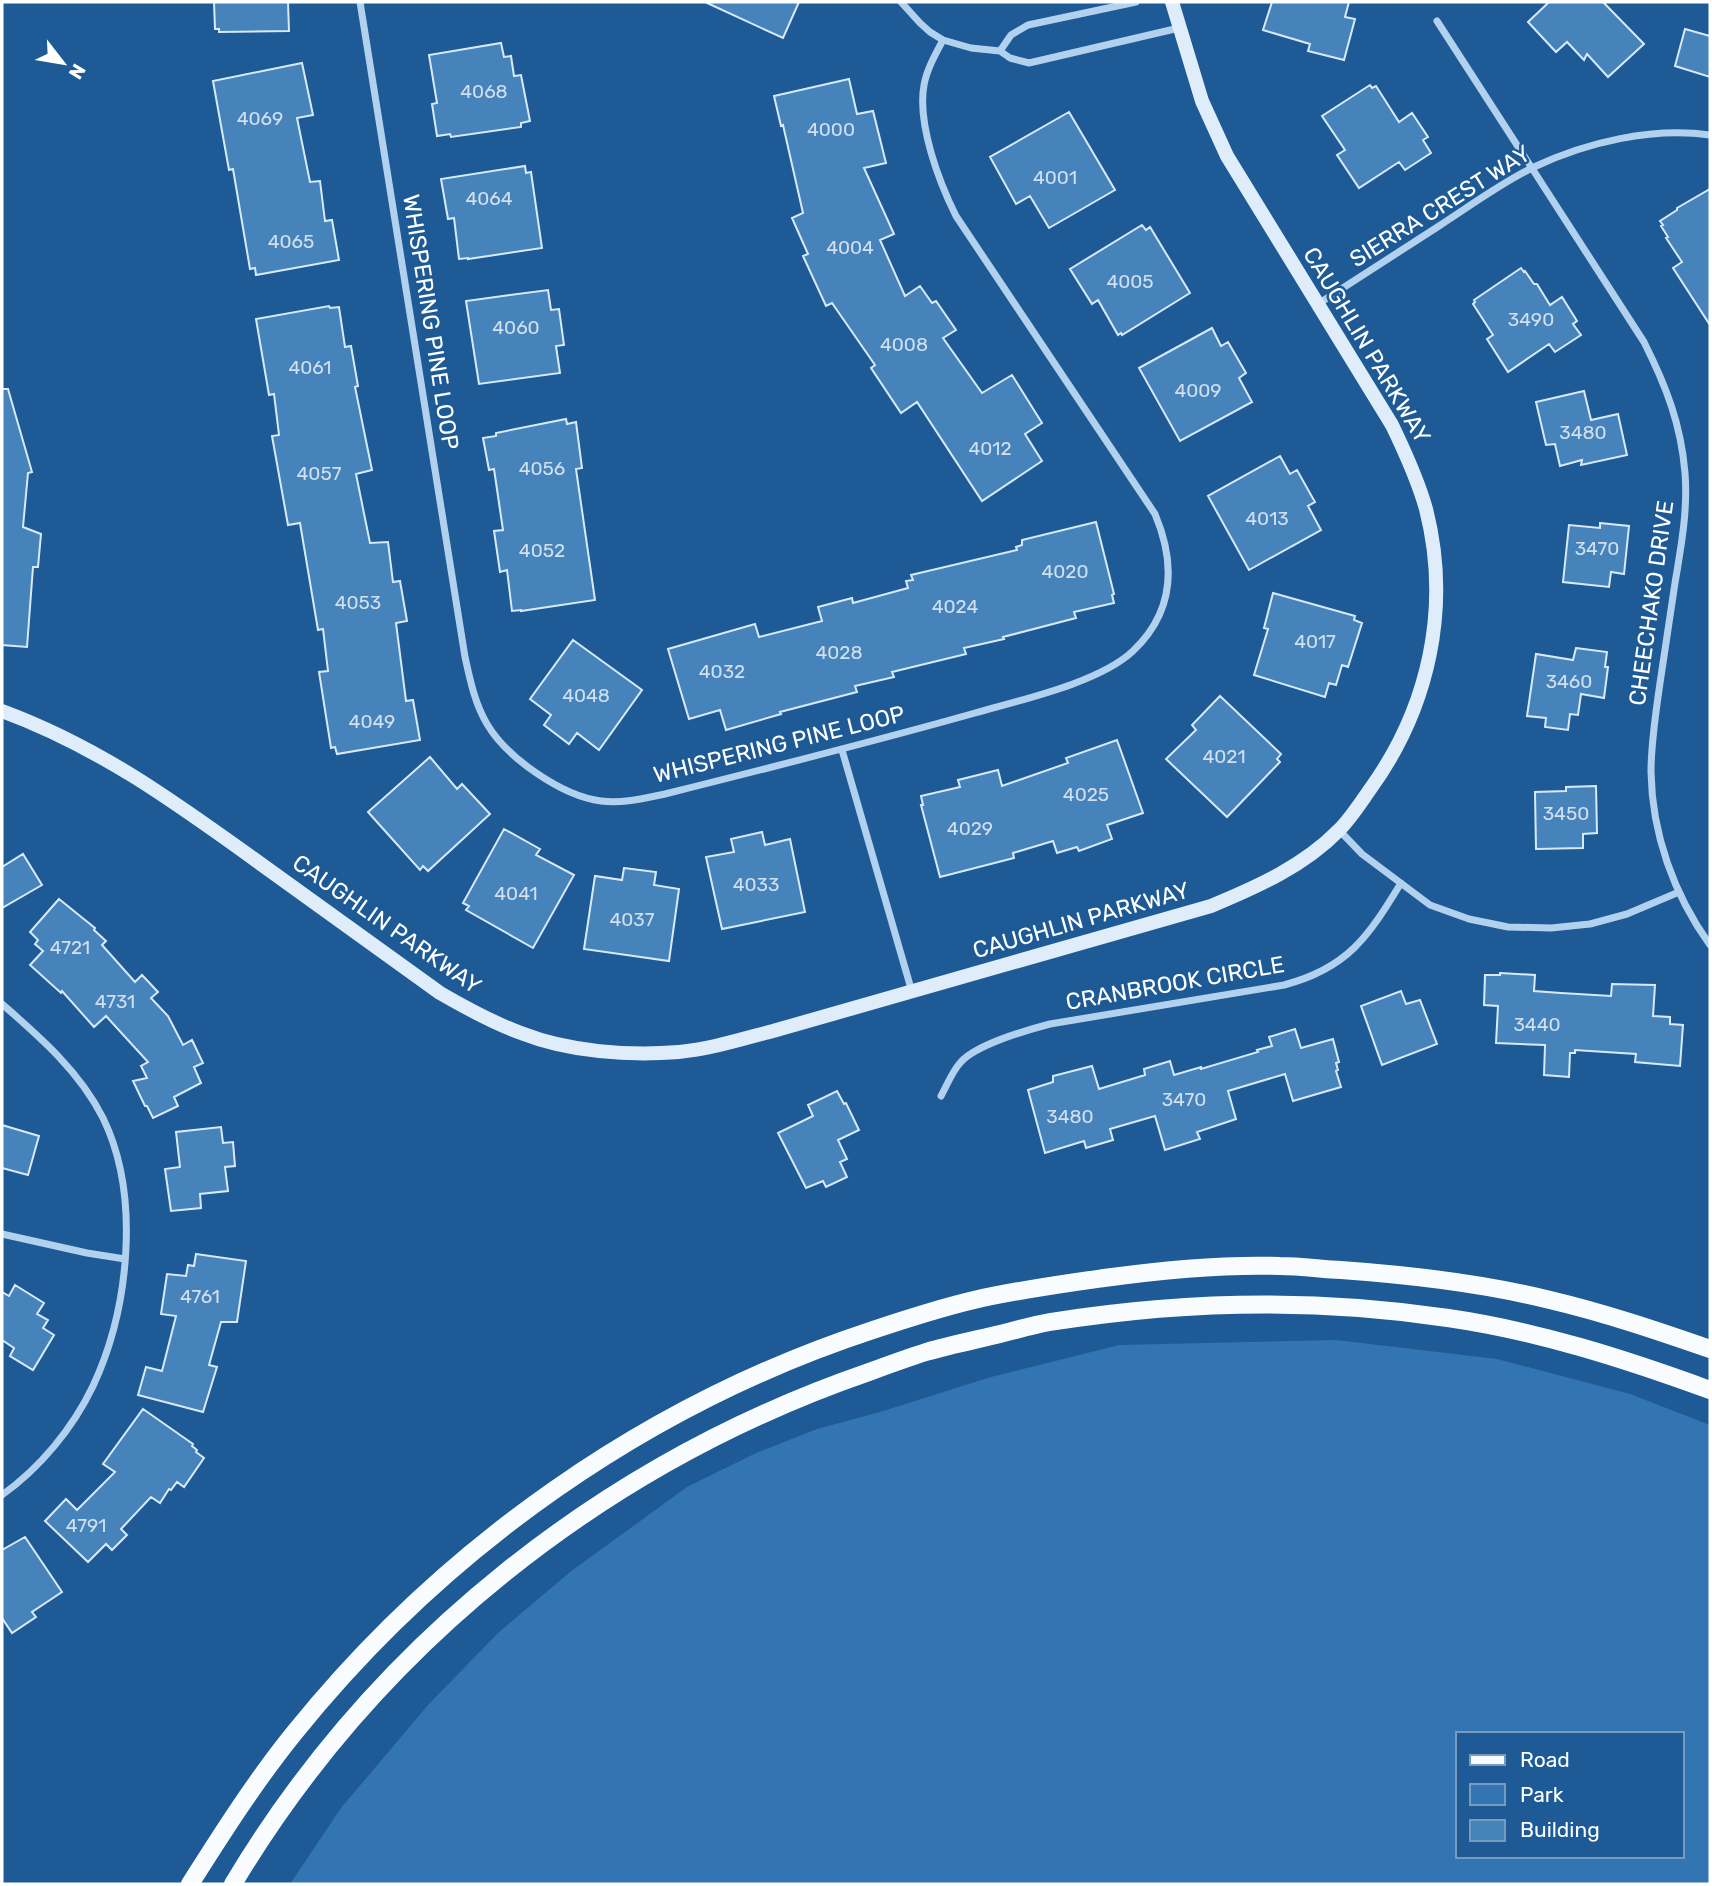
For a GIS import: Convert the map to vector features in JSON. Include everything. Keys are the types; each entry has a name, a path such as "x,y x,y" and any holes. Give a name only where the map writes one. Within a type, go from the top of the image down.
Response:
{"main road":[{"path":"190,1884 238,1808 295,1731 356,1662 424,1595 502,1528 579,1472 661,1422 750,1377 827,1345 974,1300 1051,1286 1166,1270 1279,1266 1451,1281 1537,1297 1644,1326 1710,1349"},
{"path":"233,1884 285,1804 347,1726 391,1675 441,1626 493,1581 562,1529 648,1473 724,1432 820,1389 927,1351 1045,1323 1149,1309 1249,1304 1349,1307 1449,1318 1550,1338 1645,1366 1710,1390"}],"street":[{"name":"WHISPERING PINE LOOP","path":"360,2 465,657 477,703 486,724 500,741 534,770 566,790 600,801 624,802 666,794 842,750 1082,681 1131,653 1143,641 1159,617 1169,577 1165,540 1155,514 956,216 941,185 922,109 926,76 943,40"},
{"path":"901,2 919,23 943,40 971,48 1000,51 1010,58 1029,63 1180,28"},
{"path":"1000,51 1011,35 1028,25 1136,2"},
{"name":"CAUGHLIN PARKWAY","path":"2,711 75,742 153,788 440,993 472,1012 523,1034 606,1051 682,1051 773,1031 1211,906 1249,891 1286,871 1339,830 1386,767 1406,730 1421,691 1432,643 1436,595 1434,552 1426,509 1411,465 1392,425 1227,156 1202,101 1172,2"},
{"name":"CHEECHAKO DRIVE","path":"1437,20 1644,342 1665,383 1679,428 1685,474 1685,519 1653,730 1651,773 1655,812 1664,855 1679,892 1710,945"},
{"name":"SIERRA CREST WAY","path":"1318,305 1532,168 1602,142 1654,134 1710,135"},
{"path":"842,750 912,993"},
{"path":"1339,830 1362,855 1430,905 1469,919 1508,927 1551,928 1590,923 1627,914 1679,892"},
{"name":"CRANBROOK CIRCLE","path":"942,1096 952,1074 963,1059 1034,1028 1284,985 1316,975 1336,964 1358,945 1401,883"},
{"path":"2,1004 44,1041 66,1065 103,1118 123,1179 127,1211 120,1299 110,1341 93,1386 70,1425 46,1455 2,1494"},
{"path":"2,1234 125,1259"}],"green space":[{"path":"1336,1340 1497,1359 1630,1394 1710,1425 1710,1884 290,1884 341,1808 428,1705 498,1633 570,1572 687,1487 756,1453 817,1429 991,1377 1119,1345"}],"building":[{"path":"214,2 288,2 289,31 219,32 219,29 215,29"},
{"path":"705,2 799,2 783,38"},
{"path":"1272,2 1349,2 1345,17 1355,19 1344,60 1308,51 1310,44 1263,30"},
{"path":"1549,2 1603,2 1644,44 1608,77 1587,54 1584,60 1567,42 1556,52 1528,22"},
{"path":"1685,29 1710,36 1710,77 1675,66"},
{"path":"501,43 504,57 511,56 514,76 521,75 530,121 521,123 521,127 451,137 450,134 437,136 432,104 437,103 429,55"},
{"path":"302,63 313,115 297,118 310,182 320,181 325,221 332,220 339,260 256,275 255,268 250,269 233,169 229,170 213,81"},
{"path":"849,79 857,114 873,111 886,163 864,168 894,234 880,240 905,296 920,286 932,303 936,301 956,330 943,338 982,393 1012,375 1042,423 1025,434 1042,461 982,501 917,402 901,413 871,368 875,365 832,303 826,306 803,256 808,254 792,218 803,213 774,96"},
{"path":"1370,85 1372,88 1376,86 1399,122 1412,113 1428,137 1423,140 1431,153 1405,170 1399,162 1359,188 1337,155 1345,150 1322,116"},
{"path":"1069,112 1115,190 1049,228 1030,196 1016,204 990,157"},
{"path":"525,166 526,173 531,172 542,248 459,259 454,218 448,219 441,179"},
{"path":"1710,189 1710,325 1673,268 1682,262 1666,238 1668,237 1660,221"},
{"path":"1142,225 1146,230 1150,227 1190,293 1118,335 1098,300 1092,304 1070,269"},
{"path":"1521,268 1534,284 1537,284 1550,305 1562,297 1577,321 1573,324 1581,335 1555,352 1549,344 1508,372 1487,339 1493,335 1473,304 1474,300"},
{"path":"548,290 551,310 559,309 564,345 556,346 560,373 479,384 466,301"},
{"path":"329,306 339,307 345,347 351,346 358,386 355,387 372,470 356,474 370,543 388,542 393,582 400,581 407,621 396,623 406,701 413,700 420,740 337,754 335,747 331,748 319,672 328,671 323,629 318,630 300,523 288,525 272,436 279,435 274,394 269,395 256,319"},
{"path":"1212,328 1221,346 1228,342 1246,373 1239,378 1252,402 1180,441 1139,368"},
{"path":"2,389 8,389 32,472 28,473 23,527 41,534 38,567 33,567 27,647 2,645"},
{"path":"1584,391 1591,420 1618,414 1627,455 1581,465 1582,460 1560,466 1555,444 1546,445 1536,402"},
{"path":"566,419 567,424 576,422 582,468 576,469 595,600 512,611 507,570 500,572 494,531 503,530 494,469 489,470 483,438"},
{"path":"1280,456 1290,474 1297,470 1315,502 1308,506 1321,530 1249,570 1208,496"},
{"path":"1096,522 1114,603 1074,612 1076,618 964,648 966,654 892,672 894,677 855,686 857,692 780,712 781,714 726,730 720,710 689,719 668,649 755,624 759,637 822,621 818,607 852,598 853,603 908,588 906,581 913,580 911,575 1017,550 1016,547 1022,545 1022,540"},
{"path":"1600,523 1629,526 1624,574 1611,572 1609,587 1563,582 1569,525 1600,528"},
{"path":"1273,593 1355,616 1354,620 1362,623 1348,667 1342,665 1336,685 1329,683 1325,697 1254,675 1268,629 1264,628"},
{"path":"573,640 642,690 599,750 577,733 569,744 544,725 551,715 530,699"},
{"path":"1576,648 1607,652 1604,698 1581,694 1578,715 1570,714 1568,730 1545,727 1546,718 1527,716 1536,654 1573,660"},
{"path":"1220,696 1281,754 1277,759 1280,762 1227,817 1166,759 1196,730 1192,725"},
{"path":"1117,740 1143,813 1107,825 1112,839 1079,851 1077,847 1057,853 1053,841 1013,853 1014,858 940,877 921,796 960,787 958,780 998,770 1002,786 1068,763 1066,758"},
{"path":"430,757 457,789 462,784 490,814 428,871 423,866 420,870 368,812"},
{"path":"1596,786 1597,833 1583,834 1583,848 1536,849 1535,792"},
{"path":"504,829 540,849 536,855 574,875 533,948 466,910 469,906 463,903"},
{"path":"762,832 765,845 790,839 805,912 722,929 706,857 734,852 731,839"},
{"path":"23,854 42,885 2,908 2,867"},
{"path":"624,868 656,872 654,885 679,889 669,961 584,949 595,876 622,880"},
{"path":"59,899 95,928 106,941 102,945 135,982 142,975 158,992 151,998 168,1016 183,1045 192,1040 203,1063 194,1067 201,1083 174,1097 178,1106 153,1118 133,1081 147,1078 141,1066 148,1062 106,1016 94,1027 62,991 61,993 30,965 43,951 35,944 38,940 30,932"},
{"path":"1485,975 1535,975 1534,991 1611,996 1612,984 1655,985 1653,1016 1670,1017 1670,1024 1683,1025 1680,1066 1635,1062 1636,1054 1575,1050 1575,1053 1570,1053 1569,1077 1544,1075 1545,1045 1496,1043 1498,1006 1484,1005"},
{"path":"1401,991 1406,1004 1420,1000 1437,1044 1382,1065 1361,1006"},
{"path":"1295,1029 1301,1048 1333,1039 1339,1062 1336,1063 1336,1071 1341,1087 1293,1101 1285,1074 1228,1091 1236,1119 1197,1132 1200,1139 1165,1150 1155,1116 1110,1129 1113,1140 1086,1148 1084,1141 1045,1153 1028,1090 1053,1082 1053,1076 1092,1066 1099,1089 1145,1075 1144,1069 1170,1061 1174,1075 1258,1052 1257,1050 1272,1046 1269,1037"},
{"path":"837,1091 859,1130 838,1140 847,1159 840,1162 847,1177 826,1187 823,1181 806,1188 778,1133 813,1116 808,1105"},
{"path":"2,1125 39,1136 28,1175 2,1168"},
{"path":"221,1127 223,1143 233,1142 235,1166 225,1167 228,1191 200,1194 201,1208 171,1211 165,1169 180,1167 176,1132"},
{"path":"196,1254 246,1261 237,1322 221,1322 209,1365 217,1367 203,1412 138,1395 146,1367 162,1371 176,1316 161,1314 167,1274 186,1276 188,1265 194,1266"},
{"path":"15,1285 44,1303 37,1314 48,1320 43,1328 54,1335 33,1370 10,1356 14,1348 2,1340 2,1292 9,1296"},
{"path":"143,1409 193,1444 196,1452 204,1458 184,1487 177,1482 160,1503 151,1497 121,1529 127,1535 112,1550 106,1544 88,1562 45,1521 66,1499 77,1510 115,1472 103,1464"},
{"path":"25,1537 62,1592 32,1612 36,1617 12,1633 2,1618 2,1550"}]}
